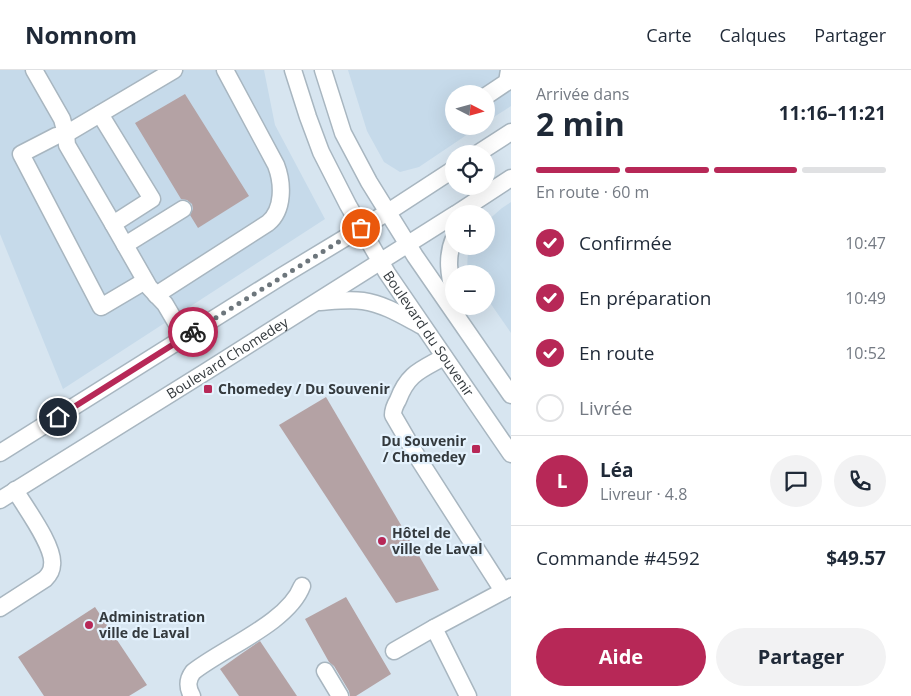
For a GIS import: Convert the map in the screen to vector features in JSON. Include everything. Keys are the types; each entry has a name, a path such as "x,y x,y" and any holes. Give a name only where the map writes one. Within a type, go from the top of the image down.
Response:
{"street":[{"path":"34,70 62,119 67,146 145,281 164,304 184,338"},
{"path":"145,281 100,307 21,154 56,136 66,134 174,70"},
{"path":"156,295 268,223 273,219 278,208 281,184 278,170 225,70"},
{"name":"Boulevard du Souvenir","path":"293,70 321,152 336,184 381,262 511,454"},
{"path":"323,70 337,116 358,163 419,262 445,296"},
{"path":"495,90 509,80"},
{"path":"100,114 152,199 113,224"},
{"path":"491,145 511,132"},
{"path":"0,453 445,175"},
{"name":"Boulevard Chomedey","path":"474,205 510,182"},
{"path":"125,245 183,210"},
{"name":"Boulevard Chomedey","path":"0,500 445,221"},
{"path":"318,302 347,300 369,302 382,306 424,327"},
{"path":"459,315 511,395"},
{"path":"394,651 507,589 418,458 393,415 402,388 412,375 444,357"},
{"path":"0,608 45,579 50,574 52,567 52,557 48,543 15,490"},
{"path":"192,696 188,684 189,677 193,672 199,666 267,625 293,602 302,586"},
{"path":"434,628 468,696"},
{"path":"325,671 340,696"}],"shaded area":[{"path":"0,70 264,70 275,125 325,219 63,389 0,234"},
{"path":"348,70 511,70 511,106 495,116 495,85 445,85 445,135 467,135 452,145 445,145 445,150 419,167 400,172 384,162 367,131"},
{"path":"511,202 511,333 495,310 495,265 467,265 468,255 495,255 495,214"}],"building":[{"path":"185,94 249,196 198,228 190,215 193,209 192,204 187,200 181,199 135,123"},
{"name":"Hôtel de ville de Laval","path":"326,397 439,590 396,603 279,425"},
{"path":"346,597 391,674 356,696 350,696 349,691 334,666 329,662 305,619"},
{"path":"95,607 147,685 129,696 44,696 18,657"},
{"path":"260,641 297,696 239,696 220,669"}],"way so far":[{"path":"193,332 361,228"}],"place":[{"name":"Chomedey / Du Souvenir","path":"208,389"},
{"name":"Du Souvenir / Chomedey","path":"476,449"},
{"name":"Hôtel de ville de Laval","path":"382,541"},
{"name":"Administration ville de Laval","path":"89,625"}],"route":[{"path":"58,417 193,332"}]}
